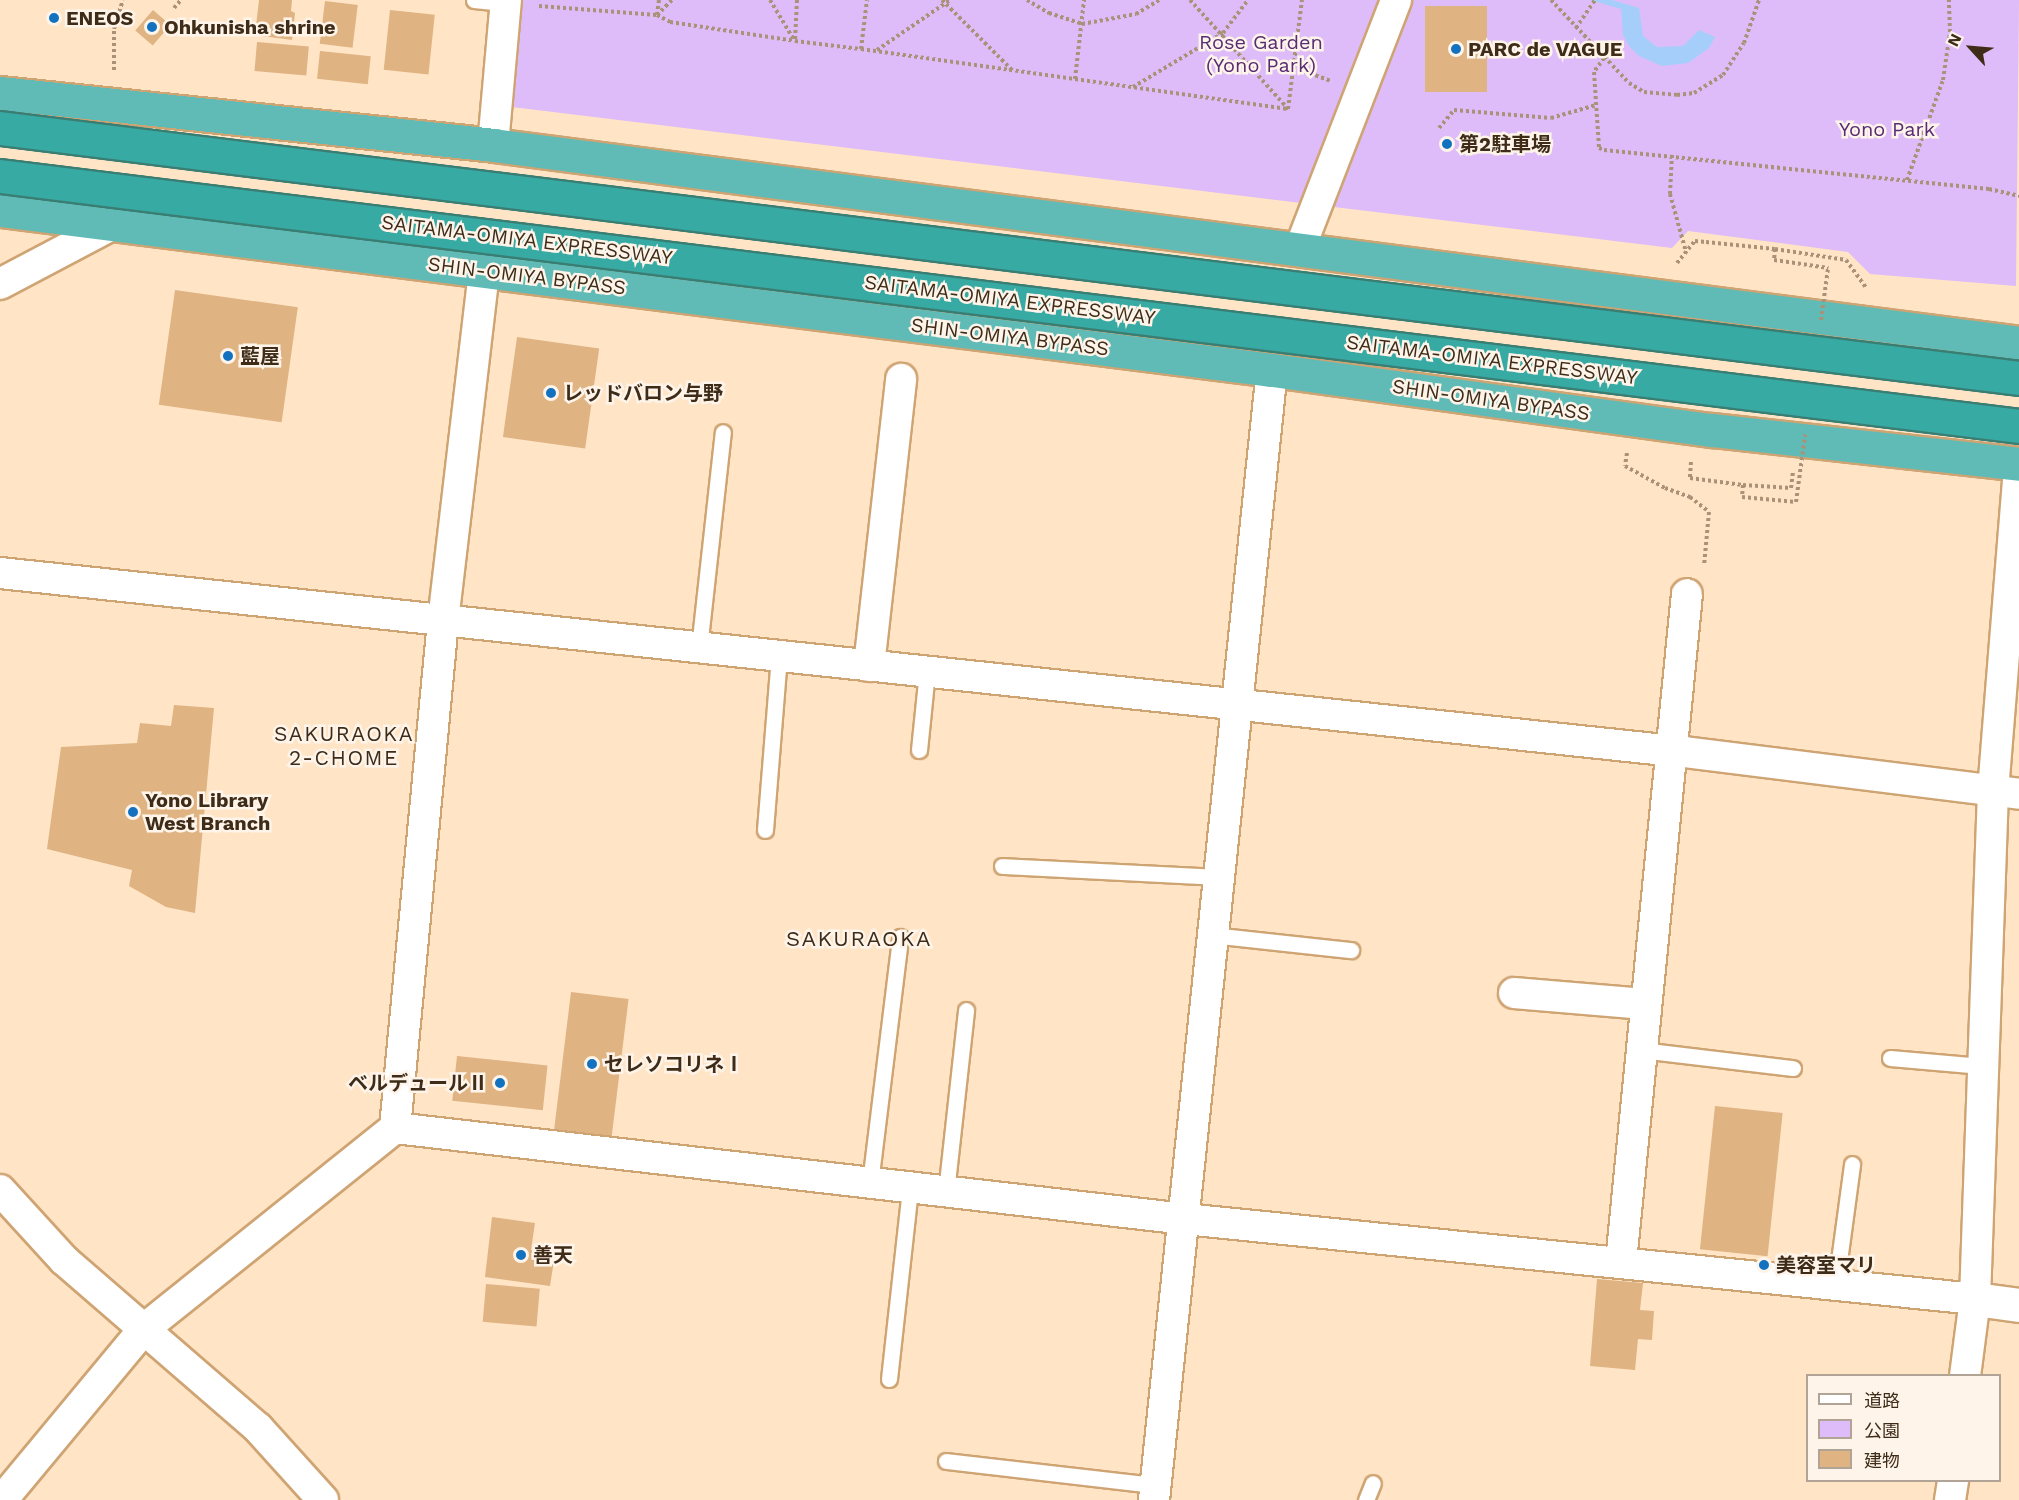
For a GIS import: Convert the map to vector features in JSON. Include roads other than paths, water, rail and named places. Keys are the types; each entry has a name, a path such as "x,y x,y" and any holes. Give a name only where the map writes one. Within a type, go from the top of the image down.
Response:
{"highway":[{"path":"0,93 493,146 1300,248 2019,343"},
{"path":"0,128 2019,378"},
{"name":"SAITAMA-OMIYA EXPRESSWAY","path":"0,176 2019,426"},
{"name":"SHIN-OMIYA BYPASS","path":"0,210 1272,370 1712,430 2019,465"}],"street":[{"path":"1300,248 1396,0"},
{"path":"493,146 505,2"},
{"path":"0,284 114,224"},
{"path":"394,1128 443,621 484,270"},
{"path":"1155,1492 1185,1219 1217,877 1272,370"},
{"path":"869,666 901,379"},
{"path":"1965,1374 1975,1299 1982,1066 2006,792 2019,465"},
{"path":"0,573 1671,751 2006,792"},
{"path":"1621,1262 1687,594"},
{"path":"1514,993 1645,1004"},
{"path":"2,1500 144,1329 394,1128 1185,1219 1836,1283 2019,1305"},
{"path":"0,1190 64,1260 258,1428 323,1500"},
{"path":"1950,1500 1953,1482"}],"lane":[{"path":"474,0 505,2"},
{"path":"699,648 723,432"},
{"path":"765,830 779,657"},
{"path":"919,750 927,671"},
{"path":"1002,866 1217,877"},
{"path":"1212,935 1351,950"},
{"path":"870,1183 900,937"},
{"path":"946,1192 966,1010"},
{"path":"1641,1050 1794,1068"},
{"path":"1890,1058 1982,1066"},
{"path":"1836,1283 1852,1164"},
{"path":"889,1379 910,1188"},
{"path":"946,1461 1155,1492"},
{"path":"1366,1500 1373,1483"}],"water":[{"path":"1590,0 1612,0 1639,8 1643,36 1657,47 1683,46 1699,30 1715,37 1709,48 1688,63 1662,66 1639,56 1629,46 1623,35 1621,9"}],"place":[{"name":"ENEOS","path":"54,18"},
{"name":"Ohkunisha shrine","path":"152,27"},
{"name":"PARC de VAGUE","path":"1456,49"},
{"name":"第2駐車場","path":"1447,144"},
{"name":"藍屋","path":"228,356"},
{"name":"レッドバロン与野","path":"551,393"},
{"name":"Yono Library West Branch","path":"133,812"},
{"name":"セレソコリネⅠ","path":"592,1064"},
{"name":"ベルデュールⅡ","path":"500,1083"},
{"name":"善天","path":"521,1255"},
{"name":"美容室マリ","path":"1764,1265"}],"district":[{"name":"SAKURAOKA 2-CHOME","path":"344,746"},
{"name":"SAKURAOKA","path":"859,939"}],"park label":[{"name":"Rose Garden (Yono Park)","path":"1261,54"},
{"name":"Yono Park","path":"1887,129"}]}
